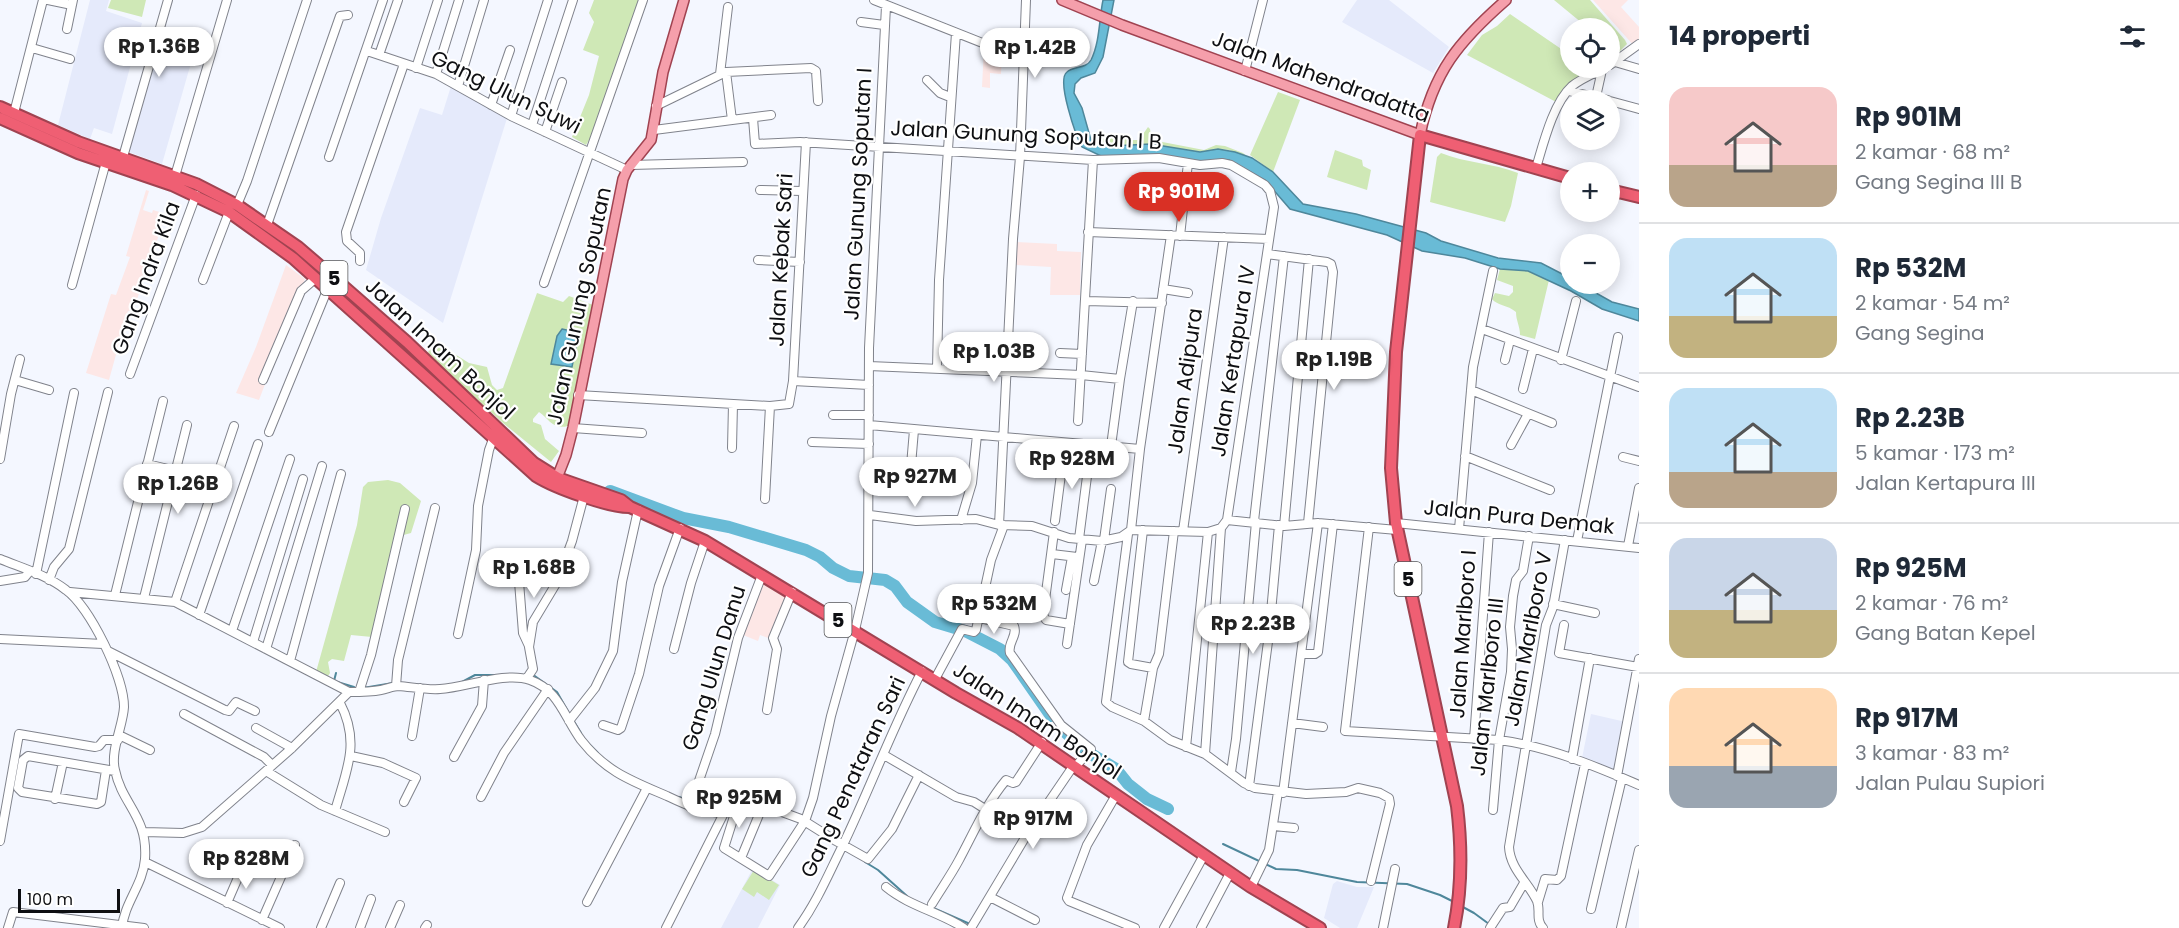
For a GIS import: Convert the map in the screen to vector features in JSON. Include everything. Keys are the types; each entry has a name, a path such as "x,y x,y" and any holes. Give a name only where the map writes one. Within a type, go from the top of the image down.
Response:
{"highway":[{"name":"Jalan Imam Bonjol","path":"0,107 14,113 44,133 106,162 233,208 267,225 298,247 394,331 556,482 584,496 634,509"},
{"name":"Jalan Imam Bonjol","path":"0,118 123,157 214,192 328,288 536,476 621,500 634,509 705,541 1042,742 1230,873 1320,928"},
{"name":"Jalan Mahendradatta","path":"1420,135 1560,175"},
{"name":"5","path":"1420,135 1396,352 1391,468 1396,526 1444,737 1460,823 1459,894 1454,928"},
{"path":"1620,192 1639,197"}],"main road":[{"name":"Jalan Gunung Soputan","path":"556,482 565,460 573,428 623,179 651,140 663,72 684,0"},
{"name":"Jalan Mahendradatta","path":"1062,0 1245,71 1420,135"},
{"path":"1420,135 1430,97 1447,62 1462,41 1506,0"}],"street":[{"path":"14,113 43,0"},
{"path":"48,0 72,3 67,29"},
{"path":"123,157 168,0"},
{"path":"175,176 227,0"},
{"path":"203,280 233,208 247,181 307,0"},
{"path":"329,157 383,0"},
{"path":"379,56 398,0"},
{"path":"416,68 438,0"},
{"path":"436,74 459,0"},
{"path":"458,86 484,0"},
{"path":"511,116 548,0"},
{"path":"532,125 573,0"},
{"path":"544,283 643,0"},
{"path":"874,0 1023,59"},
{"path":"935,679 961,630 975,632 1001,525 1026,0"},
{"path":"1245,71 1263,0"},
{"name":"Jalan Gunung Soputan I","path":"869,385 886,6"},
{"path":"728,7 723,73 732,120"},
{"path":"267,225 340,16 348,15"},
{"path":"861,22 884,25"},
{"path":"937,368 939,280 956,33"},
{"path":"1620,57 1639,44"},
{"path":"32,48 70,58"},
{"path":"491,105 510,50"},
{"name":"Gang Ulun Suwi","path":"367,51 436,74 511,116 590,153 629,168"},
{"path":"360,261 360,253 347,241 346,232 404,64"},
{"path":"1620,67 1639,69"},
{"path":"656,106 723,73 814,68 818,101"},
{"path":"1570,90 1586,78"},
{"path":"927,80 940,93 950,97"},
{"path":"546,132 562,82"},
{"path":"1620,104 1639,109"},
{"path":"1536,168 1548,127 1560,106"},
{"path":"654,130 771,115"},
{"name":"Jalan Gunung Soputan I B","path":"753,118 755,144 806,142 1093,160 1142,157 1200,165 1222,163 1231,165 1265,184 1270,191 1274,207"},
{"name":"Jalan Kebak Sari","path":"771,406 789,404 793,381 806,142"},
{"path":"1078,422 1093,160"},
{"path":"72,285 106,162"},
{"path":"629,168 744,162"},
{"path":"1180,236 1188,163"},
{"path":"760,190 802,191"},
{"name":"Gang Indra Kila","path":"130,374 196,195"},
{"name":"Jalan Kertapura IV","path":"1227,520 1274,207"},
{"path":"1088,232 1269,239"},
{"path":"1171,235 1106,698 1108,705 1144,722 1170,740 1205,754 1249,786 1281,793 1312,794 1346,792 1358,788 1380,793 1389,798 1390,804 1371,881"},
{"name":"Jalan Adipura","path":"1144,722 1153,668 1159,657 1224,237"},
{"path":"1267,254 1326,262 1331,264 1333,272 1308,523"},
{"path":"1232,772 1255,522 1284,256"},
{"path":"1249,786 1282,526 1309,259"},
{"path":"758,260 800,262"},
{"path":"1459,529 1473,368 1493,271"},
{"path":"263,380 301,291 316,278"},
{"path":"269,432 328,288"},
{"path":"1163,289 1188,293"},
{"path":"1086,301 1162,303"},
{"path":"1111,446 1133,301"},
{"path":"1561,360 1576,301"},
{"path":"1482,329 1639,387"},
{"path":"1577,541 1618,337"},
{"path":"1505,360 1510,340"},
{"path":"1523,389 1533,349"},
{"path":"1060,353 1082,354"},
{"path":"0,459 20,359"},
{"path":"869,366 1008,371 1120,379"},
{"path":"15,380 49,390"},
{"path":"736,810 724,848 767,876 771,874 804,822 814,794 831,716 868,573 869,385 793,381"},
{"path":"1471,390 1552,423"},
{"path":"49,580 54,567 69,549 108,392"},
{"path":"0,581 25,577 33,572 74,393"},
{"path":"578,395 771,406 765,499"},
{"path":"116,595 163,401"},
{"path":"732,448 733,404"},
{"path":"1511,445 1528,414"},
{"path":"833,415 869,415"},
{"path":"144,598 187,425"},
{"path":"869,425 1140,448"},
{"path":"175,602 234,426"},
{"path":"573,428 642,433"},
{"path":"909,489 914,430"},
{"path":"961,520 972,483 977,435"},
{"path":"458,634 476,550 478,506 493,439"},
{"path":"812,442 869,444"},
{"path":"1055,520 1065,442"},
{"path":"199,615 258,444"},
{"path":"1066,590 1081,539 1091,445"},
{"path":"1465,456 1550,490"},
{"path":"1623,457 1639,461"},
{"path":"232,631 290,459"},
{"path":"147,464 168,469"},
{"path":"266,649 322,466"},
{"path":"290,661 341,474"},
{"path":"253,642 303,479"},
{"path":"1628,546 1639,488"},
{"path":"1094,581 1111,489"},
{"path":"529,675 529,647 533,622 557,582 584,496"},
{"path":"396,686 398,660 435,508"},
{"path":"359,692 371,655 405,509"},
{"path":"571,718 595,688 613,651 634,509"},
{"path":"870,515 916,521 976,519 1001,525 1032,526 1081,539 1103,541 1143,530 1208,532 1221,528"},
{"path":"1205,754 1221,528 1227,520"},
{"name":"Jalan Pura Demak","path":"1227,520 1282,526 1318,523 1369,527 1459,529 1639,548"},
{"path":"1251,887 1266,858 1281,793 1318,523"},
{"path":"1301,654 1314,655 1318,652 1333,524"},
{"path":"1369,527 1344,730 1346,732 1499,740 1527,745 1572,759 1639,785"},
{"path":"603,725 618,730 621,728 639,675 659,586 680,528"},
{"path":"1143,530 1128,662 1153,668"},
{"path":"1054,532 1043,615 1046,620 1070,624"},
{"path":"1186,747 1208,532"},
{"name":"Jalan Marlboro I","path":"1474,739 1489,532"},
{"name":"Jalan Marlboro III","path":"1493,810 1499,740 1510,672 1512,649 1510,627 1516,580 1522,574 1529,536"},
{"name":"Jalan Marlboro V","path":"1538,902 1524,883 1512,860 1509,847 1546,621 1553,604 1565,540"},
{"path":"674,649 705,541"},
{"path":"1052,554 1075,557"},
{"path":"518,556 524,633 529,647"},
{"path":"1067,644 1075,557"},
{"path":"0,559 33,572 70,592 91,620 116,669 124,707 110,770 99,804 55,799 19,790 23,760 28,756 110,770"},
{"name":"Gang Ulun Danu","path":"692,803 715,734 738,639 762,575"},
{"path":"70,592 175,602 349,692 383,690 396,686 440,689 484,680 529,675 548,689 563,706 587,747 609,769 633,783 692,803 707,812 724,813 740,808 761,808 785,812 842,847 867,859 892,829 919,776"},
{"path":"768,710 777,649 773,638 792,592"},
{"path":"1553,604 1595,613"},
{"path":"973,926 1029,831 1075,766 1088,752 1061,725 1010,653 1009,647 1016,632 1014,626 979,618"},
{"path":"1559,653 1564,625"},
{"path":"0,639 105,647 225,710 229,711 236,702 255,711"},
{"path":"1542,650 1638,663 1619,777 1591,909"},
{"path":"1572,759 1590,658"},
{"name":"Gang Penataran Sari","path":"798,928 821,892 922,671"},
{"path":"454,757 482,706 484,680"},
{"path":"412,736 420,688"},
{"path":"481,797 504,753 548,689"},
{"path":"144,832 172,834 196,830 292,748 349,692"},
{"path":"335,811 351,756 351,741 345,711 340,703"},
{"path":"184,714 264,757 269,768 305,796 385,832"},
{"path":"1292,723 1323,727"},
{"path":"256,728 292,748"},
{"path":"0,841 19,734 95,747 104,740 118,737 150,750"},
{"path":"932,904 985,809 1006,780 1016,782 1042,742"},
{"path":"884,755 958,798 985,809"},
{"path":"351,756 383,763 416,778 404,802"},
{"path":"55,799 63,762"},
{"path":"1543,928 1539,924 1538,902 1545,879 1557,880 1561,876 1584,764"},
{"path":"110,770 144,832 145,862 140,884 125,913 122,927"},
{"path":"586,902 647,788"},
{"path":"1116,795 1087,845 1067,896 1069,901 1135,928"},
{"path":"741,858 761,808"},
{"path":"666,928 724,813"},
{"path":"1274,826 1294,828"},
{"path":"262,920 295,845"},
{"path":"1621,928 1639,850"},
{"path":"1164,928 1204,855"},
{"path":"145,862 280,928"},
{"path":"227,903 243,866"},
{"path":"1383,928 1395,869"},
{"path":"1201,928 1230,873"},
{"path":"321,928 340,883"},
{"path":"1491,926 1503,908 1510,907 1524,883"},
{"path":"886,887 902,899 937,913 964,928"},
{"path":"990,897 1035,920"},
{"path":"360,928 371,899"},
{"path":"390,928 400,905"},
{"path":"8,928 14,912 144,928"}],"shaded area":[{"path":"90,0 109,0 106,11 142,23 112,134 94,128 90,139 58,125"},
{"path":"1357,0 1389,0 1449,47 1433,73 1342,22"},
{"path":"1593,0 1628,0 1621,7 1639,27 1639,43 1635,47 1620,30 1620,18 1609,18"},
{"path":"163,36 178,40 177,44 195,49 162,164 129,152"},
{"path":"984,47 1002,53 1001,74 990,73 990,88 982,87"},
{"path":"452,83 508,115 443,323 366,270 381,218 420,108 442,115"},
{"path":"146,190 149,191 143,210 166,214 133,311 128,311 109,380 86,373 111,294 116,295 130,257 126,256"},
{"path":"1014,242 1057,244 1057,251 1081,252 1080,295 1050,295 1051,267 1014,265"},
{"path":"286,265 305,279 259,400 236,393 256,347"},
{"path":"762,581 788,596 771,639 760,635 758,641 743,635"},
{"path":"1591,714 1626,722 1616,771 1582,758"},
{"path":"753,868 780,885 758,928 721,928"},
{"path":"1337,881 1357,887 1374,887 1357,928 1340,928 1324,918 1333,884"}],"green space":[{"path":"111,0 146,0 142,17 108,8"},
{"path":"594,0 640,0 592,142 589,140 586,145 572,137 589,95 599,56 583,50 594,22 589,13"},
{"path":"1554,0 1590,0 1606,18 1576,18"},
{"path":"1510,14 1560,48 1560,78 1576,78 1566,90 1560,90 1558,103 1467,55 1482,35 1497,26"},
{"path":"1620,34 1625,40 1627,44 1620,51"},
{"path":"1278,92 1300,100 1273,172 1250,155"},
{"path":"1148,127 1152,140 1204,150 1216,145 1225,146 1248,157 1229,150 1200,152 1151,144 1110,146 1092,140 1093,135 1099,134 1139,140"},
{"path":"1335,150 1362,160 1363,166 1371,170 1367,190 1327,177"},
{"path":"1441,153 1518,173 1505,222 1430,202 1437,157"},
{"path":"1500,269 1528,271 1549,280 1535,339 1520,335 1516,312 1492,299 1495,293 1509,296 1513,292 1513,286 1497,280"},
{"path":"537,293 563,302 569,296 593,305 572,416 568,426 555,425 539,412 533,419 533,422 541,425 545,439 559,451 551,462 503,423 428,355 429,347 442,346 469,363 487,367 492,385 497,390 503,388"},
{"path":"388,480 400,483 421,501 411,533 396,537 372,637 351,635 344,661 332,659 328,662 330,673 328,676 316,672 357,525 363,487 368,482"},
{"path":"754,870 779,885 769,900 757,892 754,897 742,889"}],"water":[{"path":"1103,0 1114,0 1103,57 1095,73 1081,78 1075,84 1074,93 1082,108 1091,140 1110,146 1151,144 1200,152 1218,149 1235,152 1252,158 1273,172 1303,204 1356,214 1426,233 1441,241 1498,258 1541,263 1560,273 1560,286 1528,271 1500,269 1465,258 1422,251 1387,235 1290,209 1265,180 1229,160 1201,162 1159,156 1101,156 1082,147 1068,108 1064,77 1070,70 1089,63 1098,38"},
{"path":"1576,294 1598,294 1612,302 1639,309 1639,321 1602,309"},
{"path":"562,329 571,331 578,338 572,367 551,364 557,336"}],"waterway":[{"path":"610,491 683,518 729,527 806,550 849,576 885,580 895,586 907,602 935,622 965,631 1000,649 1012,660 1051,716"},
{"path":"336,673 334,681 354,687"},
{"path":"532,674 557,692 570,715"},
{"path":"462,682 475,675 497,675"},
{"path":"363,688 393,683"},
{"path":"401,683 421,685"},
{"path":"573,720 581,733"},
{"path":"1065,732 1086,751 1116,769 1128,784 1147,799 1168,809"},
{"path":"590,745 598,753"},
{"path":"679,797 710,808 742,804 761,806"},
{"path":"1223,844 1276,869 1297,870 1357,882 1407,884 1454,902"},
{"path":"865,862 878,870 907,896"},
{"path":"1461,906 1489,924"},
{"path":"931,907 970,924"}]}
